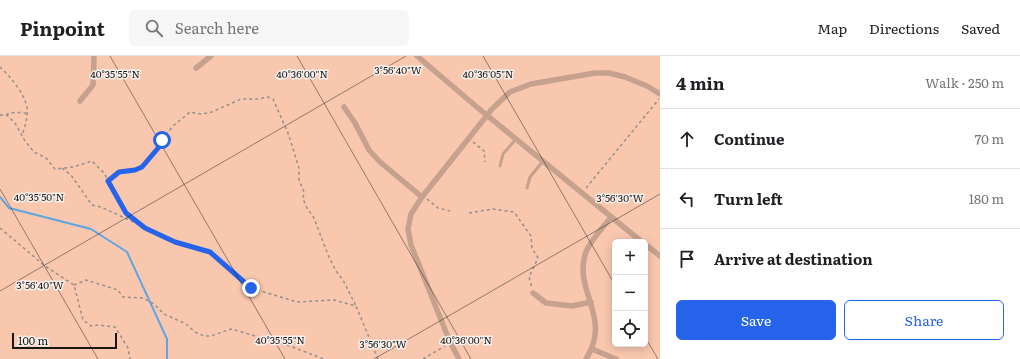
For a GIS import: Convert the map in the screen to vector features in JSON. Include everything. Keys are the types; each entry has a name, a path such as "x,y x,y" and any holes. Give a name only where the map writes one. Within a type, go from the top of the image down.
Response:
{"street":[{"path":"80,101 93,85 94,56"},
{"path":"196,68 211,56"},
{"path":"417,56 638,239"},
{"path":"458,359 411,245 408,230 411,214 422,196 502,98 519,87 594,73 609,73 625,77 647,86 660,94"},
{"path":"344,106 356,123 369,150 380,162 422,196"},
{"path":"586,359 592,349 596,328 595,316 584,282 583,267 586,252 592,241 611,217"},
{"path":"648,246 660,256"},
{"path":"533,293 546,303 572,306 591,302"},
{"path":"592,349 616,359"}],"lane":[{"path":"500,166 503,154 516,139"},
{"path":"527,188 530,176 543,161"}],"path":[{"path":"0,67 11,76 26,103 26,126 22,135"},
{"path":"108,181 119,172 135,170 142,167 159,147 162,140 173,126 190,112 201,114 212,112 241,99 258,99 268,97 274,99 278,112 288,133 299,168 299,180 304,192 303,199 314,218 328,255 356,306 378,359"},
{"path":"582,193 660,98"},
{"path":"0,115 6,115 12,112 25,112 26,115"},
{"path":"6,115 15,123 34,152 46,158 55,169 73,167 92,161 104,173 126,213 142,226"},
{"path":"468,138 484,151 485,162"},
{"path":"62,168 71,175 92,205 101,207 175,242 210,252 251,288 297,302 334,300 356,306"},
{"path":"422,196 438,208 450,211"},
{"path":"470,213 493,209 514,212 531,236 532,248 538,258 529,277 533,293"},
{"path":"0,228 45,266 74,285 83,320 91,326 99,325 115,327 128,348 130,359"},
{"path":"74,285 86,280 118,290 123,297 143,298 154,304 164,314 186,324 195,332 204,336 211,336 232,329 287,345 324,359"},
{"path":"423,359 450,342"}],"shaded area":[{"path":"0,56 660,56 660,359 0,359"}],"waterway":[{"path":"0,197 9,208 91,229 127,252 167,339 167,359"}],"route":[{"path":"162,140 159,147 142,167 135,170 119,172 108,181 126,213 145,228 175,242 210,252 251,288"}]}
